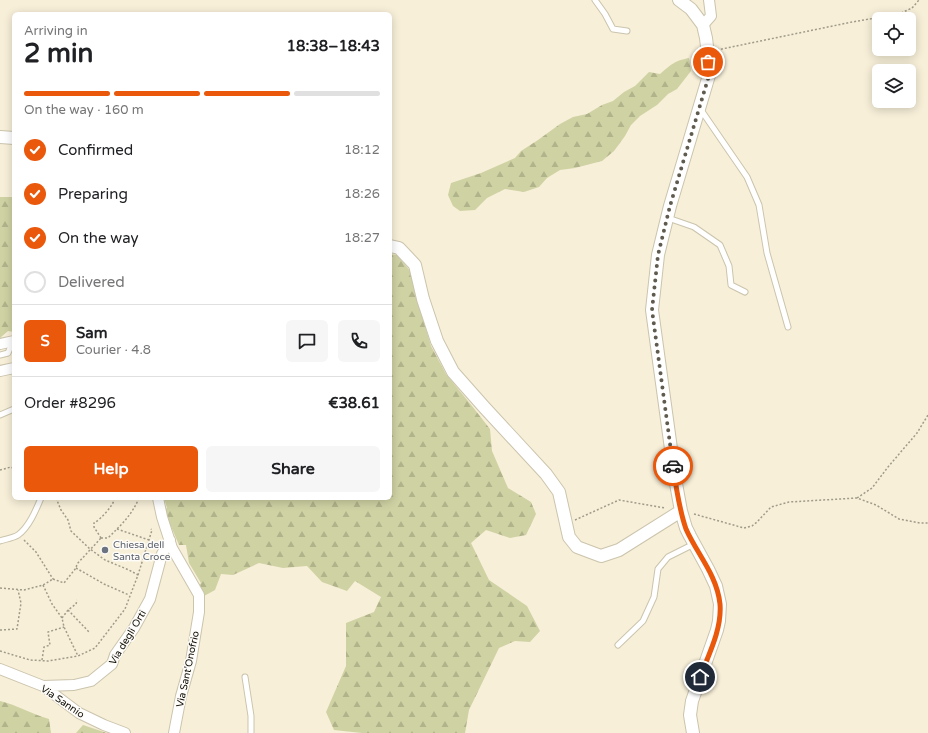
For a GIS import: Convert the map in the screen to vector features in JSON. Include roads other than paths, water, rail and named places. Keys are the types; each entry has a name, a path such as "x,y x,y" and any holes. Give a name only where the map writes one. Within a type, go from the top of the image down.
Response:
{"street":[{"path":"679,0 691,9 703,25 710,72 667,218 658,255 652,310 674,471 681,511 686,528 716,586 720,604 720,613 714,642 692,701 690,715 693,733"},
{"path":"703,25 711,16 709,0"},
{"path":"0,137 12,138"},
{"path":"392,246 399,248 415,265 423,299 437,341 453,372 546,474 559,492 569,537 577,547 601,556 619,550 681,511"},
{"path":"0,344 12,341"},
{"path":"0,371 12,368"},
{"name":"Via Sant'Onofrio","path":"158,500 172,548 199,595 199,612 191,660 181,696 174,733"},
{"name":"Via degli Orti","path":"43,686 74,685 91,681 112,664 114,655 134,628 150,599 162,554 170,540"},
{"name":"Via Sannio","path":"0,670 43,686 79,713 125,733"}],"lane":[{"path":"595,0 606,14 613,29 627,32"},
{"path":"699,107 747,177 759,205 767,253 788,328"},
{"path":"667,218 694,227 720,245 729,266 731,285 744,292"},
{"path":"0,356 8,353 12,345"},
{"path":"0,415 12,410"},
{"path":"0,541 17,536 23,531 33,516 40,500"},
{"path":"618,645 642,621 654,597 658,569 668,557 694,544"},
{"path":"245,677 251,716 251,733"}],"place":[{"name":"Chiesa dell Santa Croce","path":"105,550"}]}
